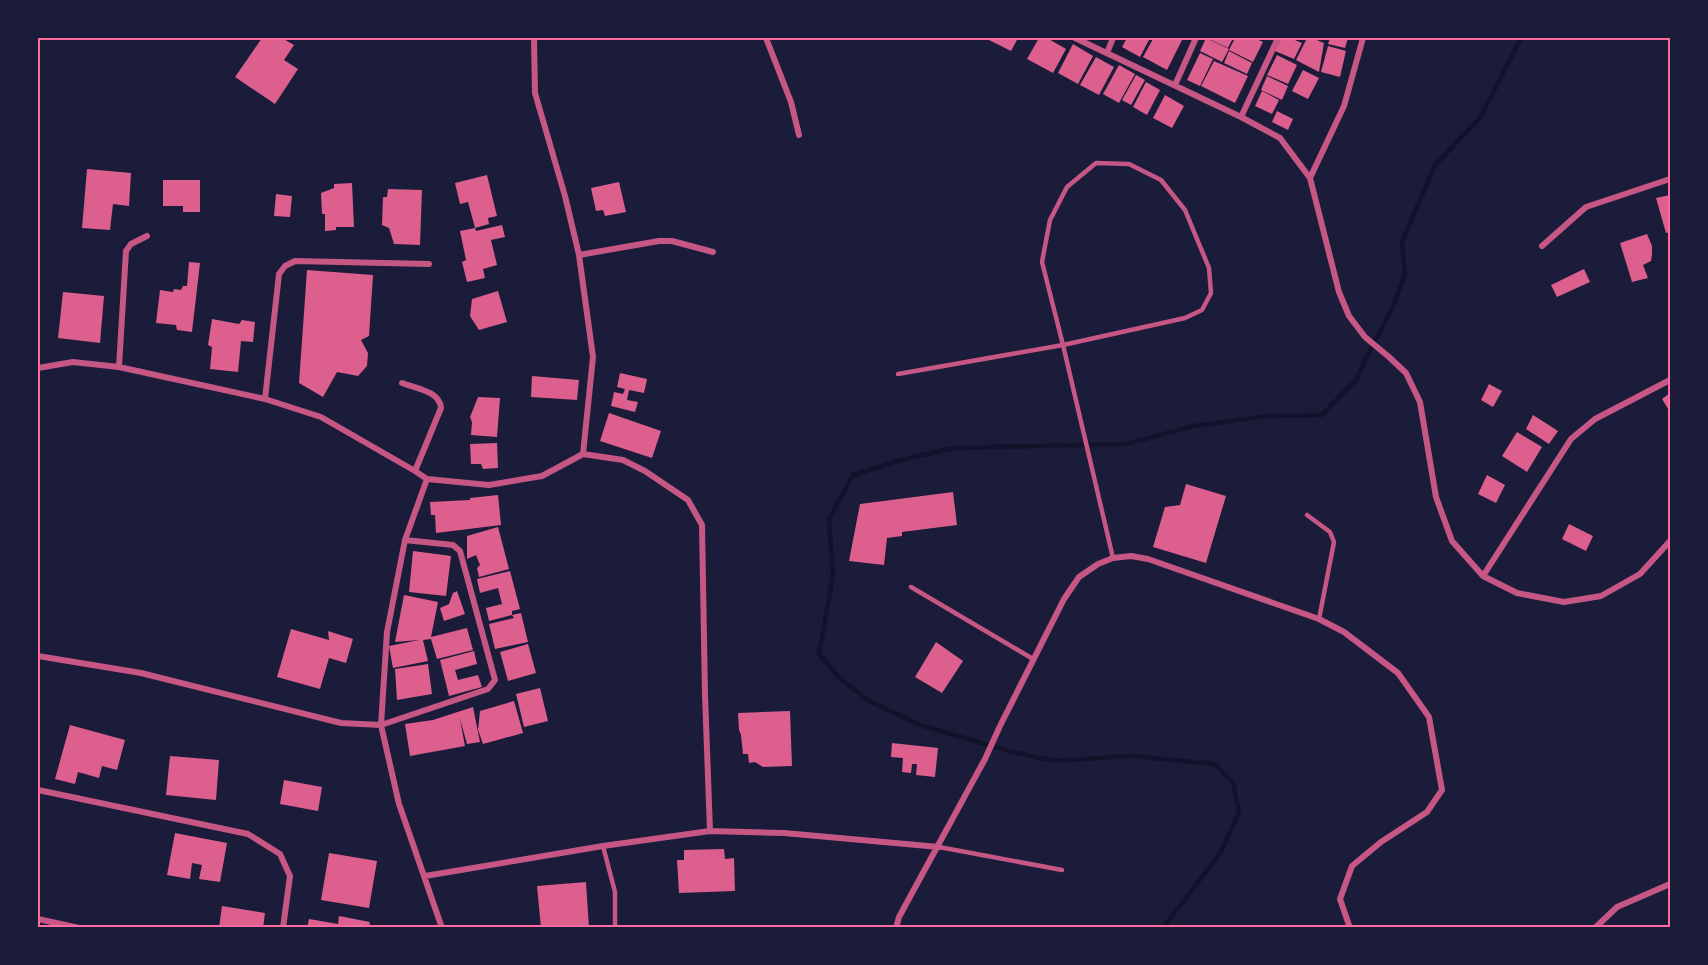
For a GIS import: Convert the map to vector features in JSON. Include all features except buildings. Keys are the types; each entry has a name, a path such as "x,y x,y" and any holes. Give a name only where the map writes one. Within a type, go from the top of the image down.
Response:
{"street":[{"path":"534,38 535,93 565,196 579,255 592,357 583,454"},
{"path":"766,38 791,102 799,135"},
{"path":"1075,38 1280,138 1310,178 1339,292 1349,316 1365,337 1406,374 1420,402 1436,497 1452,541 1483,576 1516,593 1564,602 1601,596 1640,574 1671,541"},
{"path":"1107,53 1113,38"},
{"path":"1174,85 1196,38"},
{"path":"1241,117 1278,38"},
{"path":"1310,178 1344,106 1363,38"},
{"path":"1542,246 1586,207 1671,178"},
{"path":"118,367 126,251 131,244 147,236"},
{"path":"579,255 659,241 672,241 713,252"},
{"path":"265,399 279,274 285,266 295,261 429,264"},
{"path":"38,368 73,362 118,367 265,399 321,417 427,479 489,485 542,476 583,454 623,460 645,471 688,500 702,525 710,831"},
{"path":"1483,576 1571,439 1595,419 1671,380"},
{"path":"402,383 436,395 441,401 441,408 415,471"},
{"path":"427,479 405,540 387,632 381,725 399,804 442,927"},
{"path":"38,656 141,673 341,723 381,725 489,689 495,680 460,551 453,545 405,540"},
{"path":"896,927 899,917 985,759 1065,599 1079,577 1098,564 1113,558 1131,556 1148,559 1319,619 1344,632 1398,674 1429,717 1442,790 1427,812 1381,842 1352,866 1340,899 1350,927"},
{"path":"38,790 248,834 280,854 290,876 283,927"},
{"path":"425,876 603,846 710,831 784,833 939,847"},
{"path":"1595,927 1617,907 1671,884"},
{"path":"38,919 79,927"}],"lane":[{"path":"898,374 1063,345 1185,318 1202,310 1211,293 1209,268 1185,210 1161,180 1129,164 1096,164 1067,187 1050,220 1042,262 1063,345 1113,558"},
{"path":"1307,515 1330,532 1334,542 1319,619"},
{"path":"911,587 1033,659"},
{"path":"603,846 615,892 615,927"},
{"path":"939,847 1062,870"}],"waterway":[{"path":"1163,928 1221,852 1239,812 1233,783 1215,764 1130,756 1054,761 1009,751 920,725 871,702 840,679 819,654 833,576 829,519 853,475 953,448 1126,444 1194,426 1267,416 1322,415 1356,380 1392,309 1405,274 1402,242 1435,165 1480,118 1521,38"}]}
